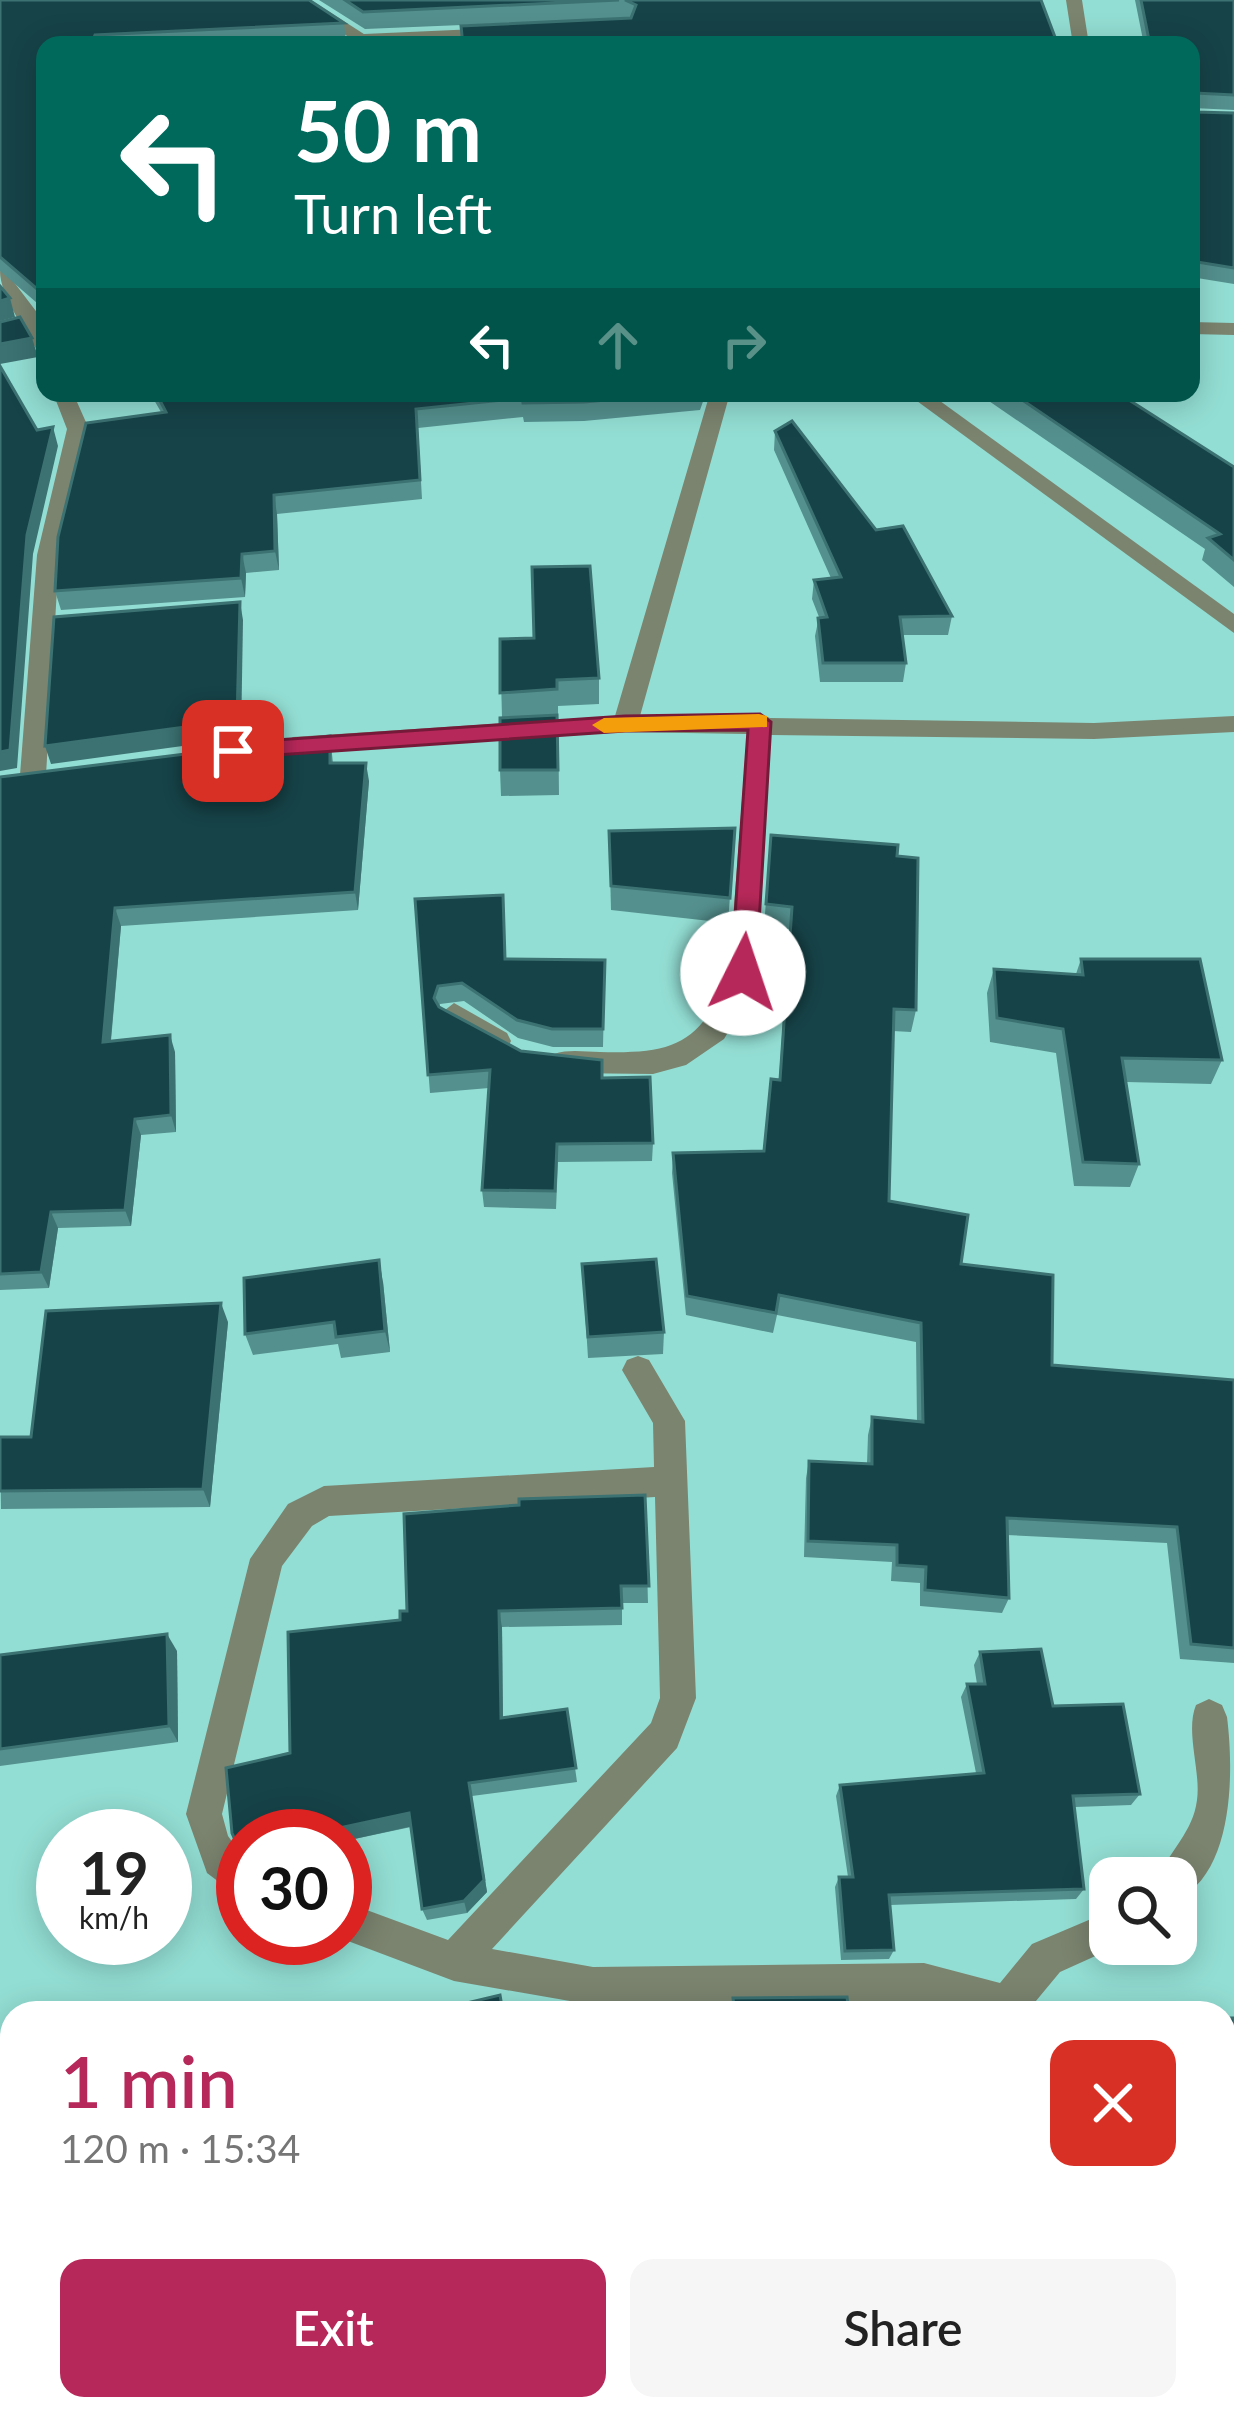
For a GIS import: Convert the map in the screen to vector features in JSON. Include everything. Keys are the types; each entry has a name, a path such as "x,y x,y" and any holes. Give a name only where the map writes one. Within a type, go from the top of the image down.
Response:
{"street":[{"path":"300,0 359,36"},
{"path":"1074,0 1080,36"},
{"path":"466,36 530,32"},
{"path":"0,277 32,324"},
{"path":"1200,328 1234,329"},
{"path":"0,784 43,774 51,623 48,555 78,429 67,402"},
{"path":"625,724 717,402"},
{"path":"934,402 1234,625"},
{"path":"454,1014 534,1060 656,1065 685,1058 708,1041 730,1010 743,973 760,722"},
{"path":"273,746 625,724 760,722 1094,731 1234,724"},
{"path":"454,1962 664,1736 678,1699 669,1420 638,1370"},
{"path":"216,1855 208,1843 204,1814 267,1559 300,1515 324,1501 674,1481"},
{"path":"1195,1857 1206,1843 1220,1783 1209,1717"},
{"path":"372,1932 454,1962 593,1986 924,1982 982,2001"},
{"path":"1009,2001 1046,1958 1089,1939"}],"building":[{"path":"0,0 309,0 344,23 36,36 36,288 0,257"},
{"path":"345,0 619,0 363,12"},
{"path":"625,0 1041,0 1055,36 462,36 461,26 631,18 636,5"},
{"path":"1141,0 1234,0 1234,95 1200,93 1200,36 1148,36"},
{"path":"1200,112 1234,113 1234,268 1200,262"},
{"path":"20,317 32,338 0,344 0,322"},
{"path":"0,366 37,430 53,427 27,535 10,750 0,752"},
{"path":"161,402 483,402 416,409 420,480 274,495 275,551 242,554 241,578 55,591 58,537 86,423 166,412"},
{"path":"1025,402 1132,402 1234,467 1234,560 1208,538 1220,534"},
{"path":"792,421 876,530 903,526 952,616 900,617 906,663 823,663 818,618 827,617 814,580 841,577 775,431"},
{"path":"590,566 599,678 557,680 557,689 500,693 500,639 534,638 532,567"},
{"path":"240,602 237,720 45,746 54,617"},
{"path":"557,715 558,770 500,770 500,718"},
{"path":"330,736 330,763 366,763 355,892 115,908 103,1042 170,1035 171,1115 135,1119 125,1210 51,1212 41,1272 0,1274 0,777"},
{"path":"735,828 730,898 611,886 609,831"},
{"path":"771,835 898,845 897,856 918,858 916,1010 894,1009 889,1201 968,1215 961,1264 1053,1275 1052,1365 1234,1380 1234,1648 1191,1644 1177,1527 1007,1518 1009,1598 925,1590 926,1567 897,1565 897,1545 808,1541 809,1461 872,1464 872,1417 923,1422 921,1323 779,1295 776,1313 687,1296 673,1153 764,1151 771,1079 780,1080 792,907 766,904"},
{"path":"503,895 505,959 605,960 603,1029 552,1029 517,1020 462,983 438,986 434,998 439,1007 521,1051 602,1060 602,1078 650,1077 653,1143 557,1144 555,1191 482,1190 490,1070 428,1075 415,899"},
{"path":"1081,959 1200,959 1222,1060 1122,1058 1139,1164 1083,1162 1063,1029 997,1018 994,969 1083,975"},
{"path":"656,1259 664,1332 588,1337 582,1264"},
{"path":"379,1260 385,1331 336,1337 334,1322 245,1334 244,1278"},
{"path":"221,1303 203,1489 0,1491 0,1437 31,1437 46,1311"},
{"path":"645,1495 649,1586 621,1586 622,1608 499,1611 501,1718 567,1709 576,1768 469,1783 484,1880 464,1901 422,1909 409,1813 372,1821 372,1809 230,1809 226,1768 290,1753 288,1632 400,1620 400,1611 407,1611 404,1514 519,1505 519,1499"},
{"path":"167,1634 169,1726 0,1749 0,1655"},
{"path":"1041,1649 1053,1706 1123,1704 1140,1794 1073,1796 1084,1889 889,1895 894,1950 845,1951 839,1877 853,1877 840,1785 984,1773 967,1684 985,1684 980,1652"},
{"path":"847,1997 848,2001 733,2001"}],"slow traffic":[{"path":"604,725 759,722"}],"route":[{"path":"233,751 625,724 760,722 743,973"}]}
